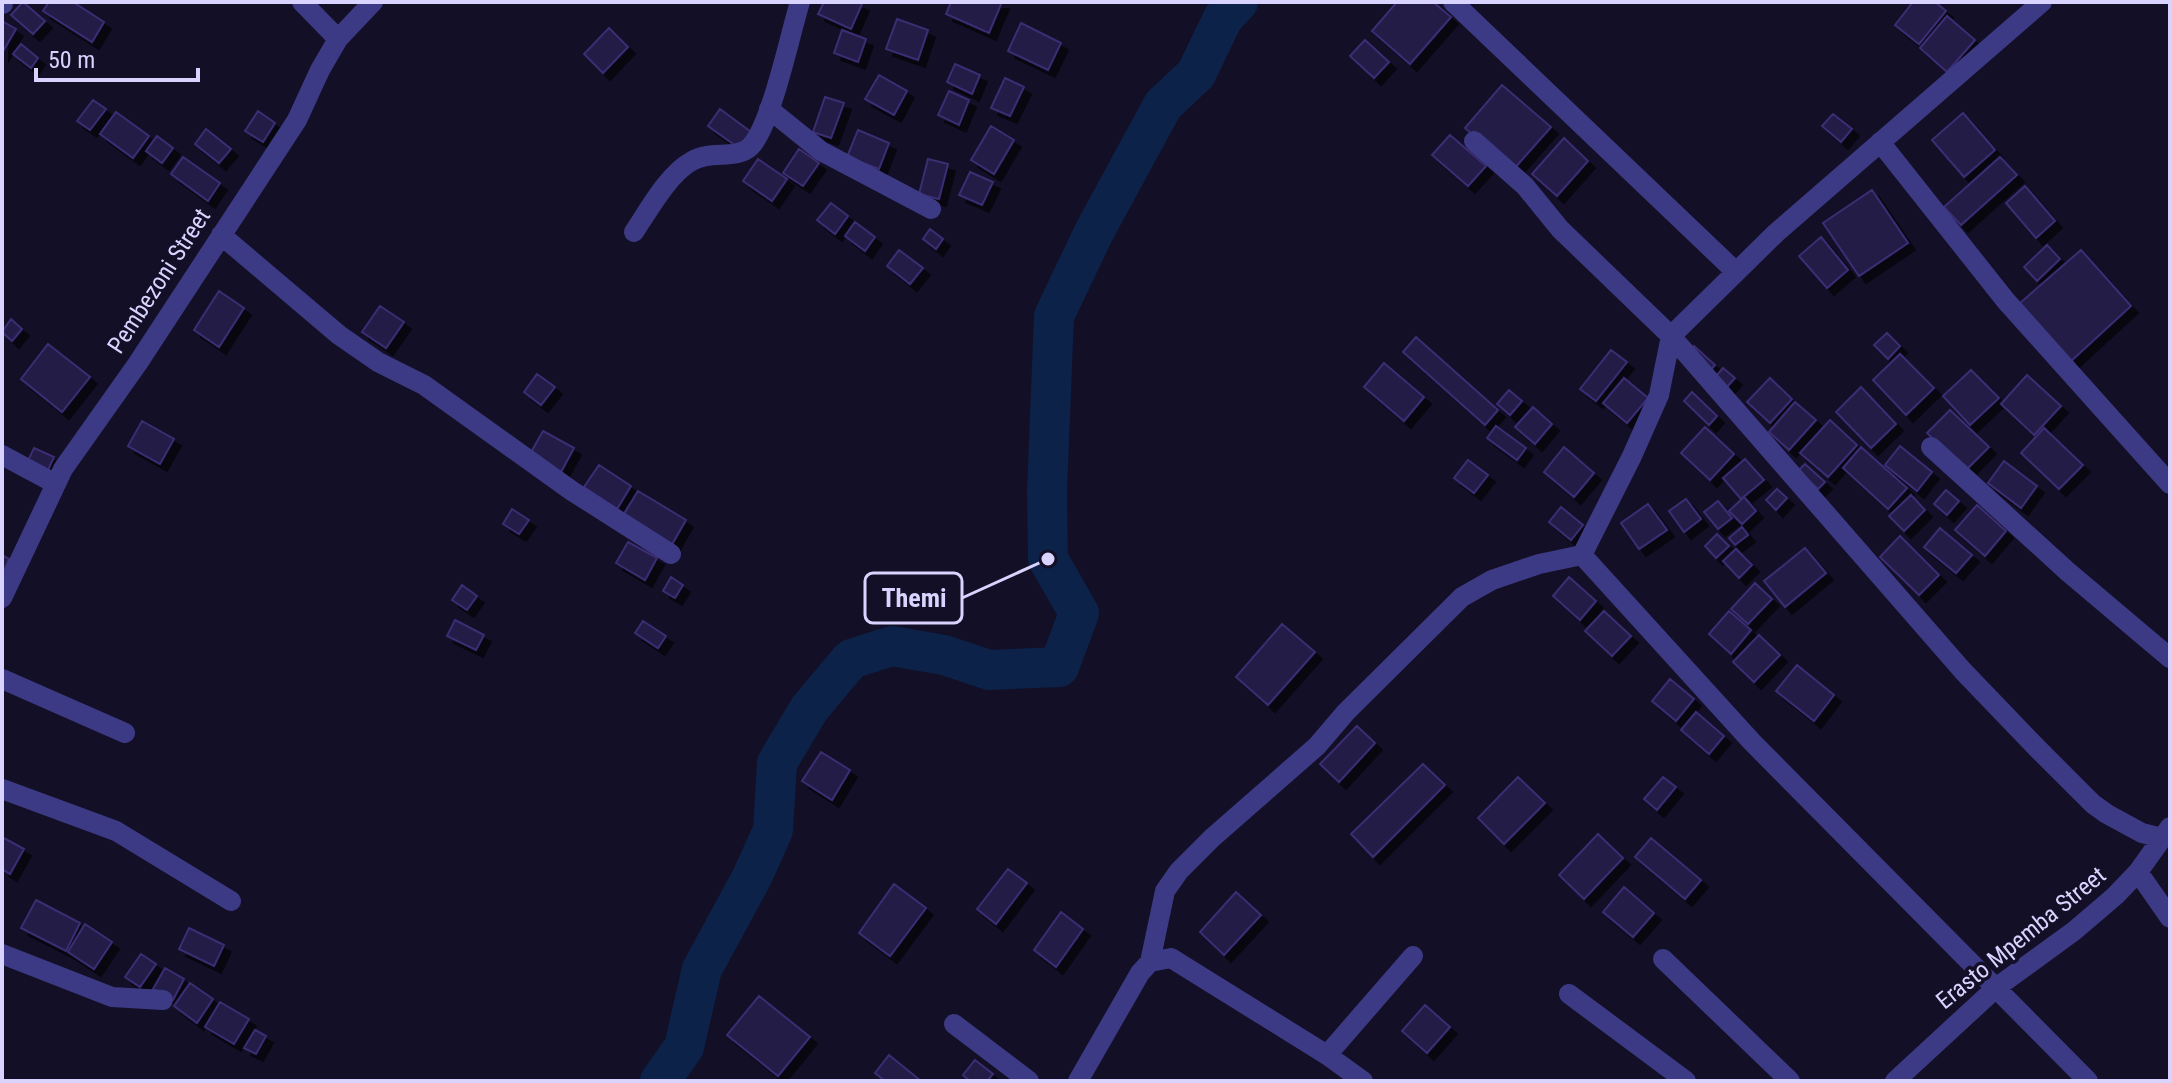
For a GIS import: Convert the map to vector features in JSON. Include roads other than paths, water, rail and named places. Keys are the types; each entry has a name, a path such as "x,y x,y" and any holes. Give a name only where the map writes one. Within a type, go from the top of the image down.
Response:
{"street":[{"path":"302,2 338,39"},
{"name":"Pembezoni Street","path":"2,598 63,469 138,363 297,120 338,39 373,2"},
{"path":"634,232 665,187 690,161 713,153 738,154 750,147 769,109 800,2"},
{"path":"1453,2 1736,272"},
{"path":"1582,555 1659,395 1671,336 1776,233 2042,2"},
{"path":"769,109 821,151 931,209"},
{"path":"1474,141 1525,186 1560,229 1671,336 1963,671 2093,804 2142,833 2166,832"},
{"path":"1880,142 2006,301 2170,484"},
{"path":"221,235 339,335 378,362 424,385 572,491 671,554"},
{"path":"1931,447 2067,571 2170,658"},
{"path":"2,455 56,484"},
{"path":"1078,1081 1140,973 1150,962 1165,891 1179,871 1317,746 1346,712 1462,597 1492,580 1539,564 1582,555"},
{"path":"1582,555 1752,742 2088,1081"},
{"path":"2,679 125,733"},
{"path":"2,789 116,831 231,901"},
{"name":"Erasto Mpemba Street","path":"1895,1081 1997,987 2074,931 2138,872 2166,832"},
{"path":"2138,872 2170,918"},
{"path":"2,954 112,997 163,1000"},
{"path":"1327,1055 1413,956"},
{"path":"1150,962 1171,958 1184,964 1363,1081"},
{"path":"1663,959 1790,1081"},
{"path":"1569,994 1686,1081"},
{"path":"954,1024 1029,1081"}],"waterway":[{"path":"660,1081 684,1047 702,969 752,877 773,830 777,763 809,709 851,659 892,646 944,655 989,670 1059,667 1079,613 1048,559 1047,491 1054,316 1094,232 1163,105 1196,74 1223,18 1238,2"}],"place":[{"name":"Themi","path":"1048,559"}]}
